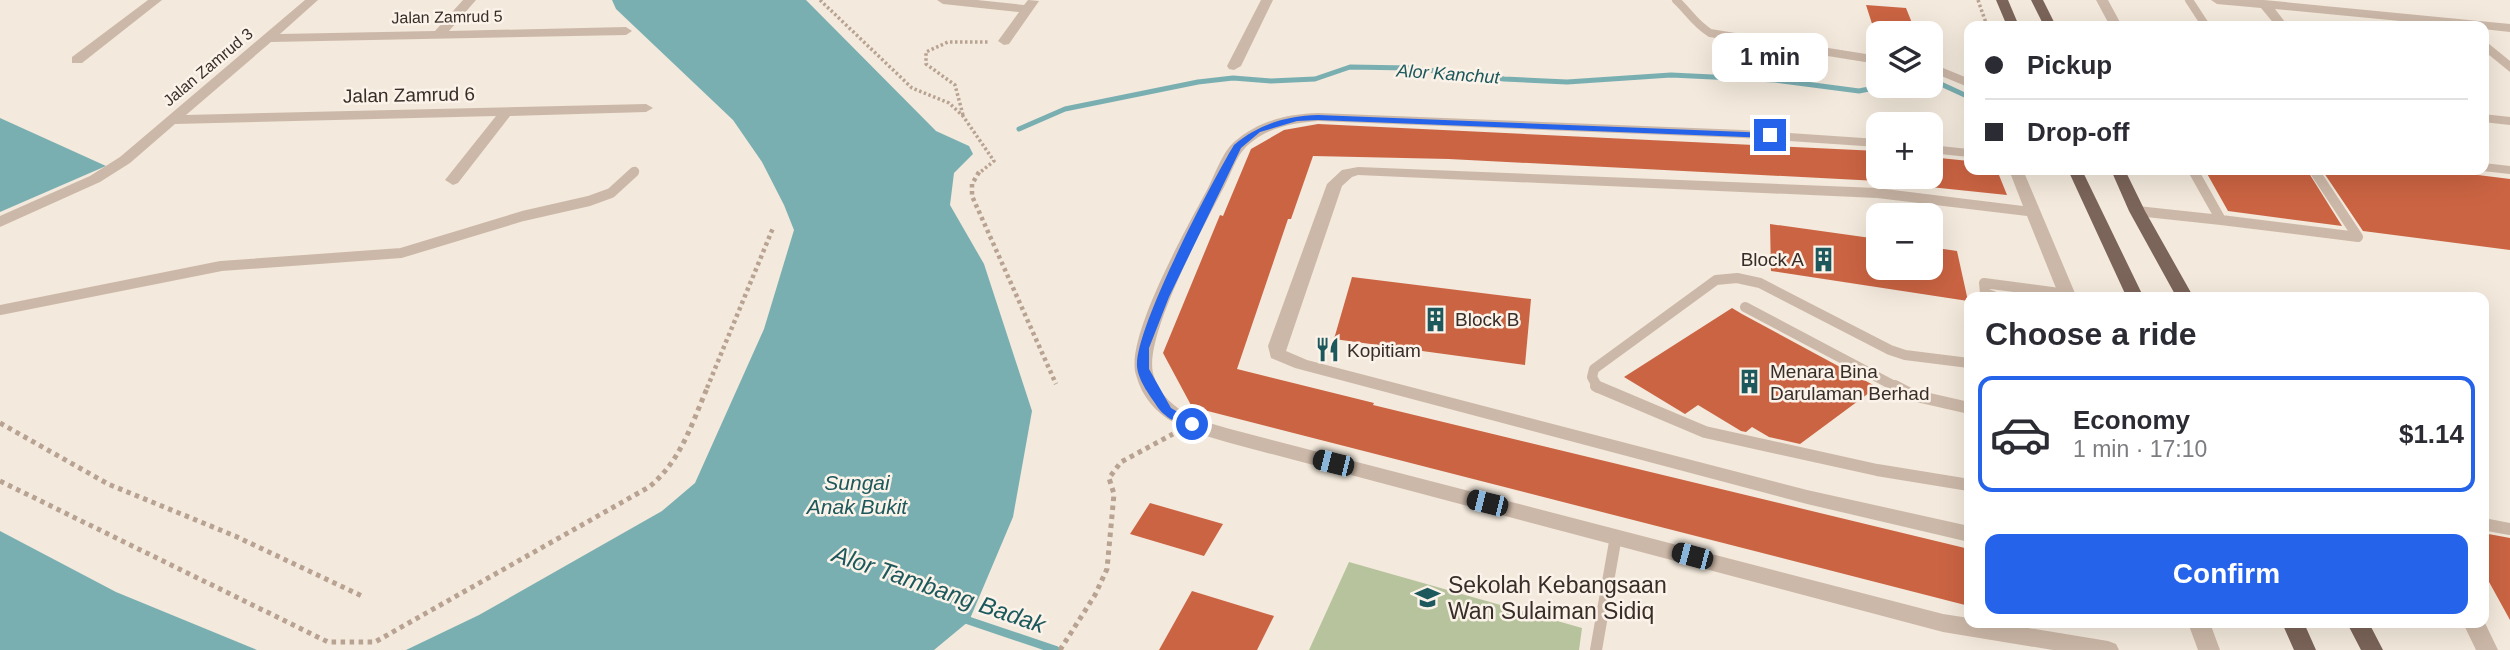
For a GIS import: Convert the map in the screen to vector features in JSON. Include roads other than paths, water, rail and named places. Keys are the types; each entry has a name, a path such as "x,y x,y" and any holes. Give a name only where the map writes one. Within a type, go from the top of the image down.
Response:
{"main road":[{"path":"2002,0 2011,21"},
{"path":"2037,0 2048,21"},
{"path":"2077,175 2133,292"},
{"path":"2120,175 2137,211 2183,292"},
{"path":"2295,628 2305,650"},
{"path":"2361,628 2372,650"}],"street":[{"path":"77,60 156,0"},
{"name":"Jalan Zamrud 3","path":"0,222 95,178 125,160 312,0"},
{"path":"439,34 470,0"},
{"path":"943,0 1030,4"},
{"path":"1234,66 1267,0"},
{"path":"2102,0 2113,21"},
{"path":"2217,0 2424,21"},
{"path":"1004,41 1030,4"},
{"path":"2264,5 2278,21"},
{"path":"2489,27 2510,28"},
{"name":"Jalan Zamrud 5","path":"269,38 626,31"},
{"path":"2489,49 2510,68"},
{"name":"Jalan Zamrud 6","path":"173,120 646,108"},
{"path":"453,180 506,112"},
{"path":"1866,142 1743,134 1318,117 1297,118 1257,130 1237,147 1163,297 1144,348 1143,369 1167,411 1192,424 1964,626"},
{"path":"2489,119 2510,121"},
{"path":"1943,150 1964,152"},
{"path":"1964,533 1807,497 1301,364 1277,354 1277,346 1335,184 1347,173 1358,171 1877,193 2034,212"},
{"path":"2018,175 2066,292"},
{"path":"1974,628 2108,650"},
{"path":"2201,628 2209,650"},
{"path":"2476,628 2487,650"}],"lane":[{"path":"1676,0 1690,13 1694,23 1710,33 1788,48 1866,58"},
{"path":"2189,0 2203,21"},
{"path":"1943,72 1964,81"},
{"path":"2489,168 2510,170"},
{"path":"0,310 221,266 401,253 523,216 589,201 611,193 635,171"},
{"path":"2196,175 2221,220"},
{"path":"2137,211 2358,237 2316,175"},
{"path":"1964,362 1905,355 1890,350 1760,283 1726,278 1716,280 1594,369 1592,377 1597,387 1705,432 1877,470 1964,484"},
{"path":"1985,292 1984,283 2042,292"},
{"path":"1745,307 1912,395 1930,402 1964,407"},
{"path":"2489,525 2510,529"},
{"path":"1596,650 1616,536"}],"water":[{"name":"Sungai Anak Bukit","path":"612,0 806,0 936,131 969,146 973,154 954,173 950,205 984,264 1032,411 1013,517 969,621 934,650 406,650 479,615 662,511 695,483 764,329 794,230 784,205 762,162 733,120 616,9"},
{"path":"0,118 106,166 0,212"},
{"path":"0,531 116,592 257,650 0,650"}],"waterway":[{"name":"Alor Kanchut","path":"1019,129 1065,109 1198,82 1233,78 1271,81 1315,79 1350,67 1410,68 1504,79 1567,82 1671,75 1775,80 1859,91 1866,90"},
{"name":"Alor Kanchut","path":"1943,85 1964,95"},
{"name":"Alor Tambang Badak","path":"961,618 1056,650"}],"place":[{"name":"Block A","path":"1824,259"},
{"name":"Block B","path":"1435,319"},
{"name":"Kopitiam","path":"1327,350"},
{"name":"Menara Bina Darulaman Berhad","path":"1750,382"},
{"name":"Sekolah Kebangsaan Wan Sulaiman Sidiq","path":"1428,598"}]}
